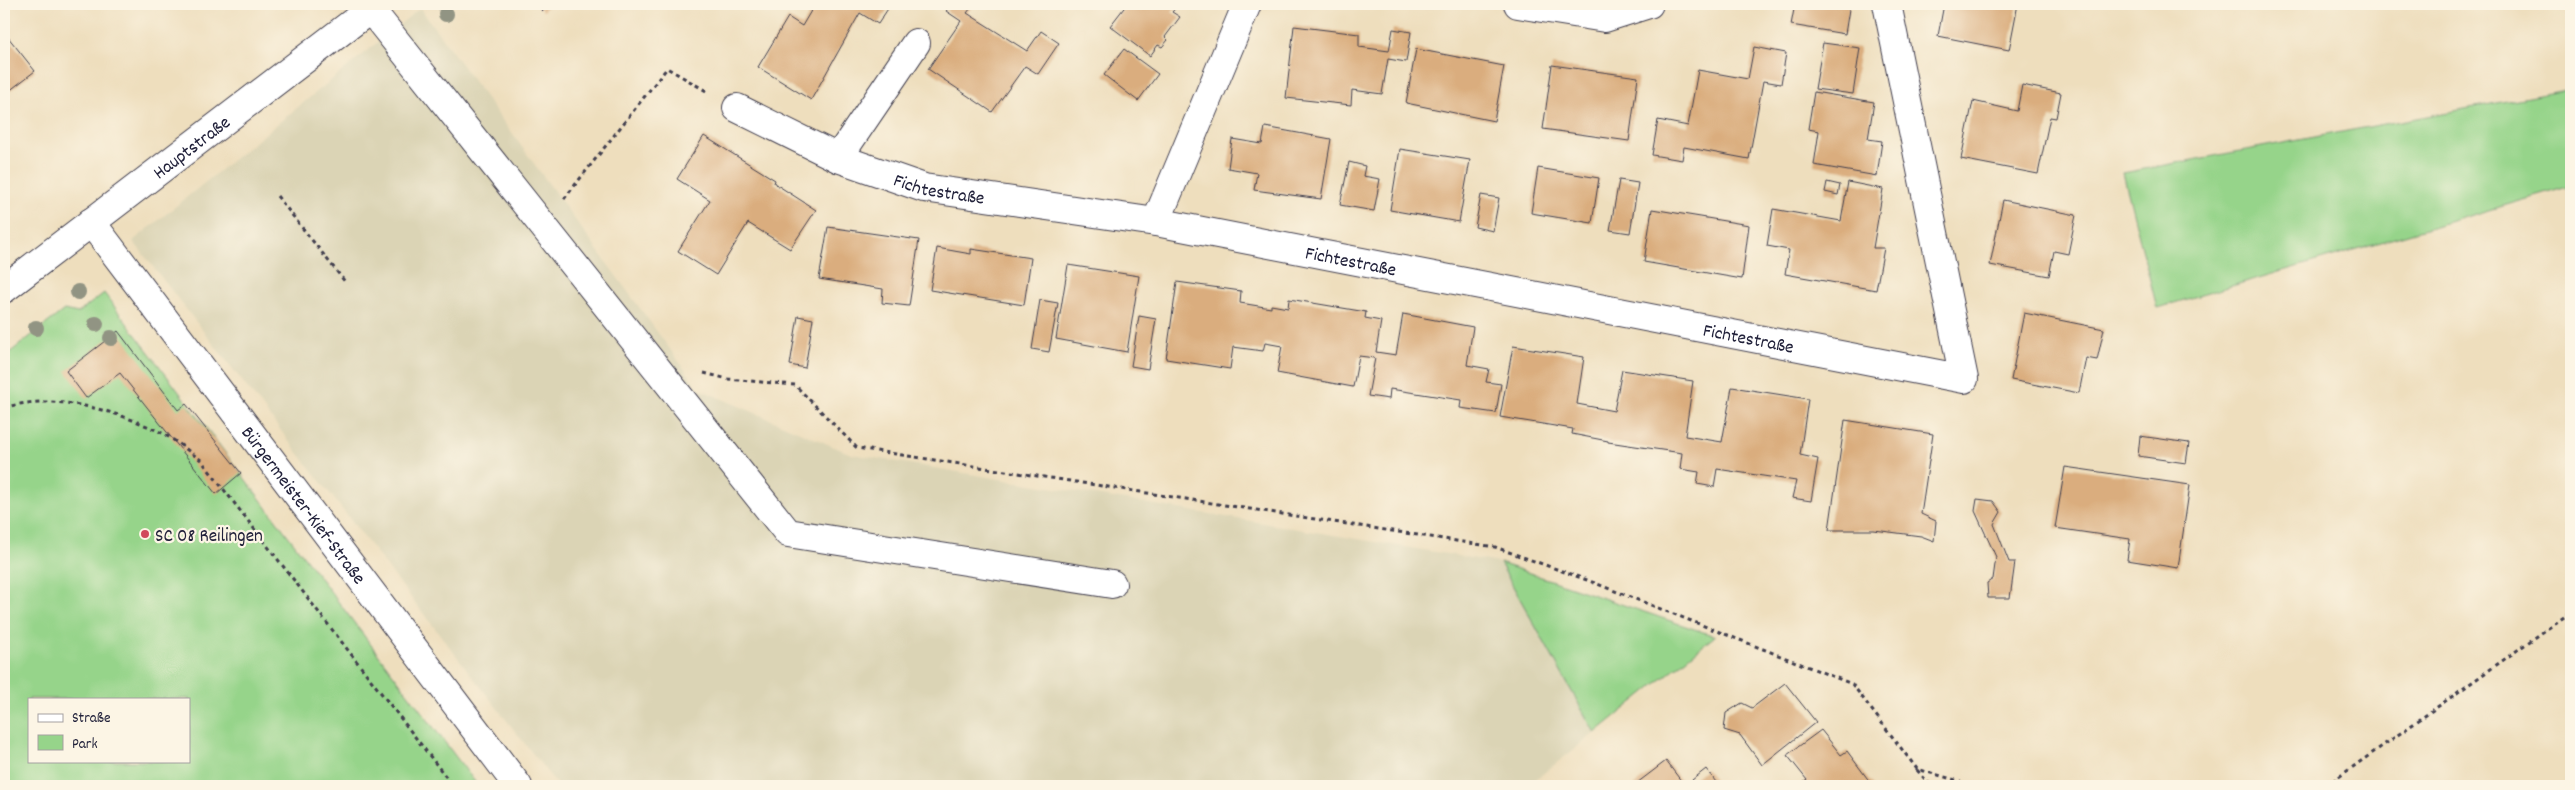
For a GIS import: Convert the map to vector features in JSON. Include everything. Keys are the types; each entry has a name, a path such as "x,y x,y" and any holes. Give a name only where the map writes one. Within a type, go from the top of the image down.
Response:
{"street":[{"path":"1156,222 1247,4"},
{"path":"1518,4 1605,18 1649,4"},
{"name":"Fichtestraße","path":"737,108 838,158 924,188 1156,222 1964,379 1887,4"},
{"path":"374,7 542,227 788,533 1112,584"},
{"name":"Hauptstraße","path":"4,288 374,7"},
{"path":"838,158 916,43"},
{"name":"Bürgermeister-Kief-Straße","path":"91,222 518,786"}],"path":[{"path":"542,227 667,68 737,108"},
{"path":"277,196 346,283"},
{"path":"703,372 728,379 795,385 857,448 1495,547 1587,580 1852,684 1931,786"},
{"path":"4,408 13,405 58,401 98,408 160,432 201,460 453,786"},
{"path":"2326,786 2571,612"},
{"path":"1917,770 1959,781 1966,786"}],"shaded area":[{"path":"420,8 699,389 851,454 1500,563 1595,733 1527,786 558,786 133,241"}],"green space":[{"path":"2571,89 2571,186 2157,308 2123,173"},
{"name":"SC 08 Reilingen","path":"104,293 478,786 4,786 4,357 64,310 78,313"},
{"path":"1500,563 1715,636 1595,733"}],"building":[{"path":"535,4 549,4 543,11"},
{"path":"815,4 891,4 878,24 860,13 811,100 758,67 788,17 802,26"},
{"path":"952,4 974,4 967,13 1027,51 1041,31 1059,43 1038,74 1025,66 992,112 928,69 961,21 946,11"},
{"path":"1127,4 1179,4 1172,12 1180,17 1165,37 1168,40 1162,47 1158,45 1150,56 1110,26"},
{"path":"1795,4 1848,4 1845,34 1791,25"},
{"path":"1944,4 2018,4 2009,50 1938,36"},
{"path":"1294,26 1359,34 1359,47 1389,51 1393,29 1411,32 1406,62 1388,59 1382,94 1352,90 1351,105 1286,98"},
{"path":"4,32 35,71 4,95"},
{"path":"1823,43 1860,48 1853,94 1815,89"},
{"path":"1754,47 1786,53 1781,84 1763,81 1749,159 1684,147 1682,160 1652,155 1658,120 1688,126 1698,70 1748,79"},
{"path":"1124,49 1158,74 1138,101 1104,75"},
{"path":"1416,49 1504,66 1494,121 1406,103"},
{"path":"1552,65 1638,77 1629,141 1543,129"},
{"path":"2022,85 2061,93 2056,118 2050,117 2038,174 1961,159 1973,101 2017,111"},
{"path":"1814,92 1874,102 1868,139 1882,141 1877,176 1814,165 1819,131 1808,129"},
{"path":"4,96 10,105 4,110"},
{"path":"1265,127 1331,139 1321,199 1254,190 1257,173 1228,168 1232,139 1262,144"},
{"path":"704,136 775,180 774,183 816,210 790,249 748,223 716,275 678,251 710,200 677,179"},
{"path":"1400,149 1470,160 1459,222 1390,210"},
{"path":"1349,162 1365,166 1363,176 1380,179 1374,211 1340,205"},
{"path":"1538,168 1599,178 1592,223 1531,213"},
{"path":"1619,180 1638,183 1630,233 1610,230"},
{"path":"1827,182 1840,185 1838,195 1825,192"},
{"path":"1848,182 1883,189 1873,248 1884,248 1876,290 1785,274 1789,250 1767,246 1773,209 1841,221"},
{"path":"1481,195 1499,198 1493,231 1475,227"},
{"path":"2003,200 2076,215 2068,254 2054,251 2049,276 1990,265"},
{"path":"1652,209 1749,225 1742,279 1644,262"},
{"path":"828,227 919,240 909,306 882,303 883,289 819,279"},
{"path":"937,248 971,254 971,249 1031,258 1024,305 930,290"},
{"path":"1068,265 1139,276 1127,352 1056,339"},
{"path":"1177,282 1241,291 1240,303 1271,308 1271,305 1288,308 1289,299 1366,312 1365,318 1381,321 1376,352 1396,355 1403,314 1473,327 1467,365 1489,369 1486,382 1501,384 1496,413 1460,408 1461,400 1390,389 1389,399 1368,396 1375,358 1359,356 1353,387 1277,373 1282,346 1265,343 1263,351 1233,347 1230,369 1166,359"},
{"path":"1040,300 1058,303 1049,352 1032,349"},
{"path":"2024,313 2104,329 2097,360 2086,358 2079,393 2011,380"},
{"path":"798,316 813,319 805,368 790,365"},
{"path":"1139,316 1156,319 1148,369 1131,366"},
{"path":"118,331 178,410 186,404 241,473 216,494 120,373 86,398 66,371"},
{"path":"1513,346 1584,357 1577,404 1614,411 1622,370 1693,381 1685,436 1722,442 1732,387 1808,399 1800,455 1818,459 1811,501 1792,498 1796,481 1717,469 1714,487 1697,484 1699,472 1680,469 1682,453 1608,442 1572,434 1573,429 1500,417"},
{"path":"1845,420 1933,434 1921,514 1936,521 1934,541 1921,536 1874,530 1829,530"},
{"path":"2140,436 2189,443 2186,463 2138,456"},
{"path":"2065,467 2190,485 2178,568 2127,560 2130,539 2055,528"},
{"path":"1977,499 1993,501 2001,512 1994,524 2009,562 2015,562 2010,598 1988,598 1987,583 1993,579 1996,557 1975,511"},
{"path":"1785,683 1816,722 1762,765 1740,735 1724,730 1726,713 1742,703 1752,708"},
{"path":"1821,730 1841,755 1847,751 1873,786 1799,786 1807,780 1787,755"},
{"path":"1666,761 1685,786 1633,786"},
{"path":"1706,769 1719,786 1697,786 1692,780"}],"place":[{"name":"SC 08 Reilingen","path":"145,534"}]}
